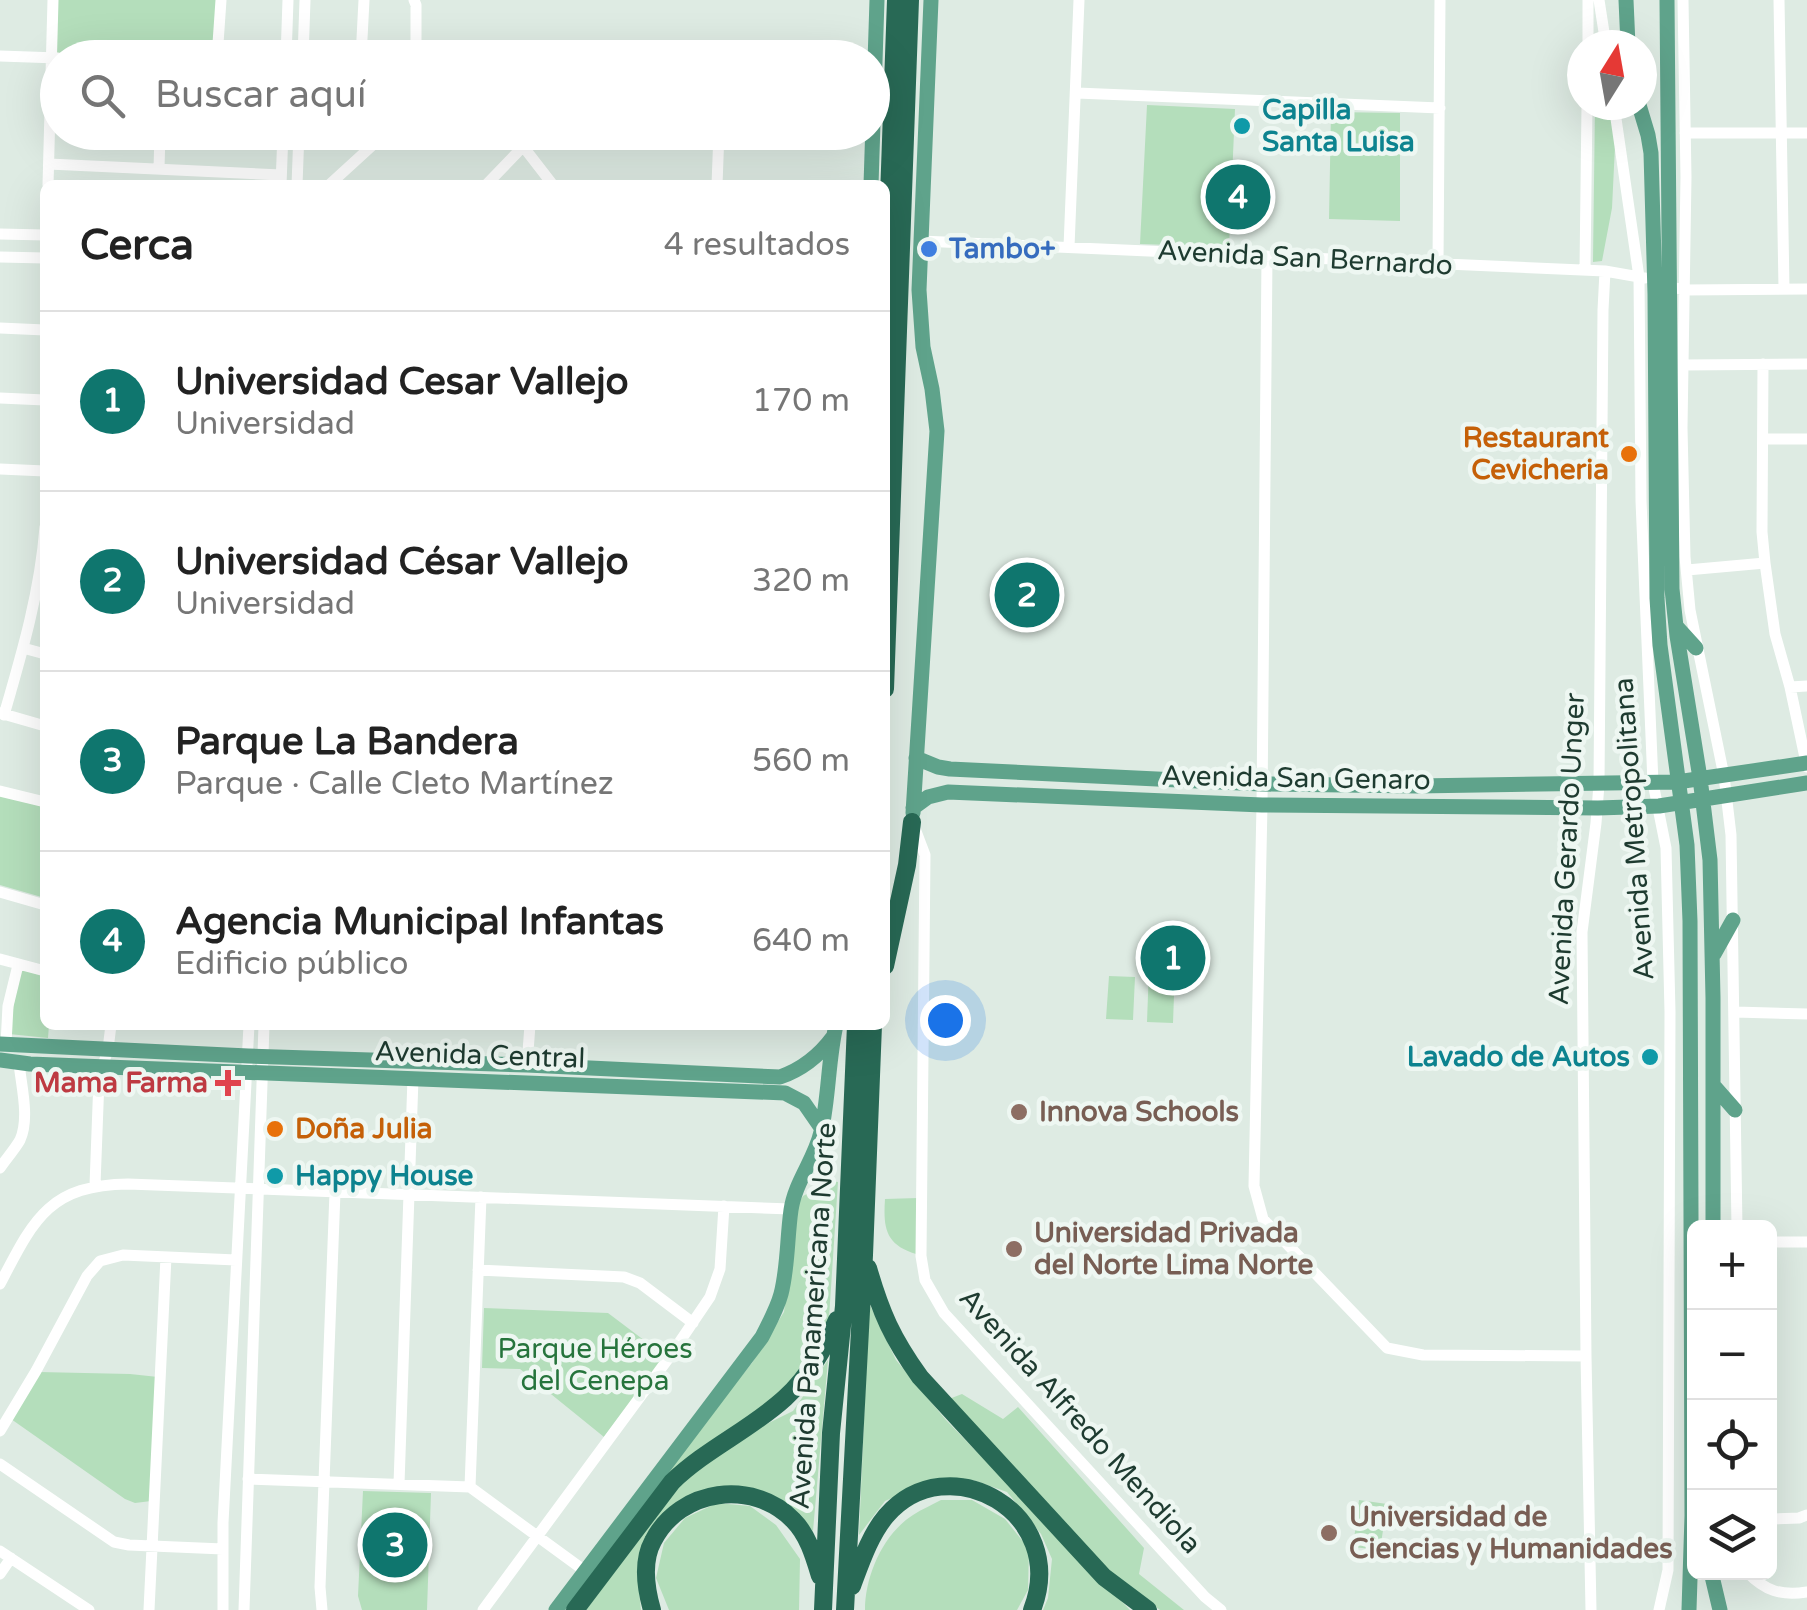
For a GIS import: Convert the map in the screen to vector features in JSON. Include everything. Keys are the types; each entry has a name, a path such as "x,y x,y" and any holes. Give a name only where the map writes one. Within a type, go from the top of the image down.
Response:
{"highway":[{"path":"888,40 896,0"},
{"path":"890,551 910,0"},
{"path":"882,150 883,180"},
{"path":"890,942 912,815"},
{"name":"Avenida Panamericana Norte","path":"823,1610 831,1433 844,1306 856,1030"},
{"name":"Avenida Panamericana Norte","path":"846,1608 872,1030"},
{"path":"864,1255 886,1325 920,1376 1104,1577 1148,1610"},
{"path":"575,1610 672,1482 764,1415 806,1376 844,1306"},
{"path":"846,1608 861,1562 886,1515 919,1493 956,1487 993,1496 1010,1508 1034,1540 1039,1559 1038,1597 1032,1610"},
{"path":"652,1610 646,1574 652,1541 681,1509 715,1495 756,1496 772,1502 795,1521 824,1587"}],"main road":[{"path":"878,0 880,40"},
{"name":"Avenida Alfredo Mendiola","path":"912,815 937,431 922,347 919,290 931,0"},
{"path":"1626,0 1627,30"},
{"path":"1662,284 1667,0"},
{"path":"1644,120 1651,153 1662,284"},
{"path":"871,180 874,150"},
{"name":"Avenida Metropolitana","path":"1662,284 1672,590 1710,860 1713,1220"},
{"name":"Avenida Metropolitana","path":"1662,284 1657,598 1687,845 1690,921 1689,1610"},
{"path":"1676,626 1696,648"},
{"name":"Avenida San Genaro","path":"916,758 950,769 1261,784 1653,783 1807,764"},
{"path":"1105,798 1106,778"},
{"name":"Avenida San Genaro","path":"912,815 928,797 948,792 1262,805 1598,808 1659,806 1807,784"},
{"path":"1712,958 1733,920"},
{"path":"556,1610 762,1336 780,1296 798,1184 822,1129 835,1031"},
{"name":"Avenida Central","path":"3,1044 108,1049 413,1078 710,1082 780,1077 804,1066 824,1049 835,1031"},
{"name":"Avenida Central","path":"0,1060 102,1066 527,1065 785,1093 808,1108 822,1129"},
{"path":"1713,1084 1735,1110"},
{"path":"1713,1580 1720,1610"}],"street":[{"path":"53,0 54,40"},
{"path":"218,40 221,0"},
{"path":"287,40 288,0"},
{"path":"303,40 304,0"},
{"path":"363,40 364,0"},
{"path":"414,0 416,40"},
{"path":"1069,247 1079,0"},
{"path":"1438,264 1440,0"},
{"path":"1588,0 1588,30"},
{"path":"1599,0 1604,30"},
{"path":"1662,284 1685,132 1683,0"},
{"path":"1779,0 1784,289"},
{"path":"0,56 40,57"},
{"path":"1077,93 1440,108"},
{"path":"1585,270 1587,120"},
{"name":"Avenida Metropolitana","path":"1618,120 1683,365 1690,610 1724,776 1732,868 1737,1220"},
{"path":"1685,132 1807,133"},
{"path":"48,180 50,150"},
{"path":"160,150 160,169"},
{"path":"49,164 281,180 282,150"},
{"path":"297,180 299,150"},
{"path":"334,180 367,150"},
{"path":"491,180 519,150"},
{"path":"528,150 549,180"},
{"path":"717,180 719,150"},
{"path":"0,234 40,235"},
{"name":"Avenida San Bernardo","path":"921,241 1605,271 1662,284 1807,289"},
{"path":"0,256 40,258"},
{"path":"1267,256 1254,1186 1263,1219 1386,1348 1423,1355 1586,1356"},
{"name":"Avenida Gerardo Unger","path":"1590,1609 1582,932 1599,784 1605,271"},
{"name":"Avenida Metropolitana","path":"1659,1610 1668,1570 1670,1012 1666,848 1653,783 1641,500 1662,284"},
{"path":"0,328 40,330"},
{"path":"1763,364 1765,563 1775,634 1807,764"},
{"path":"1683,365 1807,364"},
{"path":"0,398 40,400"},
{"path":"1764,439 1807,438"},
{"path":"0,469 40,471"},
{"path":"1687,570 1765,563"},
{"path":"40,573 23,648 2,714 40,725"},
{"path":"23,648 40,653"},
{"path":"1790,687 1807,686"},
{"path":"0,790 40,801"},
{"name":"Avenida Alfredo Mendiola","path":"912,815 925,855 921,1256 925,1280 944,1312 1221,1610"},
{"path":"0,892 40,904"},
{"path":"0,959 40,970"},
{"path":"3,1044 18,965"},
{"path":"1734,1012 1807,1014"},
{"path":"95,1185 98,1079 110,1030"},
{"path":"244,1610 258,1189 250,1030"},
{"path":"223,1610 240,1188 254,1064 263,1030"},
{"path":"527,1065 530,1030"},
{"path":"0,1168 6,1147 20,1140 24,1118 19,1062"},
{"path":"399,1484 413,1078"},
{"path":"1,1281 28,1230 47,1209 74,1192 95,1185 791,1209"},
{"path":"322,1610 336,1192"},
{"path":"470,1487 481,1197"},
{"path":"483,1610 710,1297 718,1279 724,1206"},
{"path":"1777,1242 1807,1242"},
{"path":"0,1431 94,1265 114,1256 236,1260"},
{"path":"149,1610 166,1257"},
{"path":"478,1270 624,1276 693,1323"},
{"path":"0,1464 114,1542 223,1550"},
{"path":"248,1479 470,1487 585,1570"},
{"path":"1777,1519 1807,1515"},
{"path":"0,1574 6,1554 89,1610"},
{"path":"1756,1580 1764,1588 1781,1594 1807,1592"}],"green space":[{"path":"57,0 218,0 216,40 56,40"},
{"path":"1147,105 1235,109 1229,247 1140,244"},
{"path":"1331,112 1400,113 1400,221 1329,219"},
{"path":"1595,120 1616,120 1612,208 1602,261 1593,262"},
{"path":"0,795 40,804 40,897 0,885"},
{"path":"20,967 40,971 40,1030 49,1030 48,1038 9,1034"},
{"path":"1149,968 1175,969 1173,1023 1147,1022"},
{"path":"1109,976 1135,977 1133,1020 1106,1019"},
{"path":"831,1181 838,1182 829,1318 816,1351 786,1391 628,1527 690,1439 752,1363 784,1312 796,1208 803,1196"},
{"path":"918,1198 916,1254 898,1246 888,1234 885,1199"},
{"path":"869,1303 896,1360 946,1420 1130,1610 1043,1610 1052,1559 1041,1534 1007,1492 973,1480 931,1481 885,1501 859,1535"},
{"name":"Parque Héroes del Cenepa","path":"484,1308 608,1313 665,1356 604,1437 520,1369 482,1368"},
{"path":"828,1360 813,1531 791,1508 703,1492 641,1559 641,1610 579,1610 668,1493 736,1439 793,1411"},
{"path":"39,1372 158,1377 151,1501 135,1503 125,1499 11,1419"},
{"path":"962,1394 1003,1419 1018,1407 1144,1548 1139,1574 1184,1610 1160,1610 1115,1577 949,1399"},
{"path":"363,1491 431,1493 427,1610 362,1610 358,1596"},
{"path":"941,1500 972,1500 1005,1519 1029,1549 1028,1590 1017,1610 865,1610 872,1570 885,1544 902,1523"},
{"path":"1359,1500 1387,1504 1380,1550 1353,1547"},
{"path":"717,1503 750,1506 776,1525 800,1559 799,1610 669,1610 656,1578 664,1543 685,1518"}],"place":[{"name":"Capilla Santa Luisa","path":"1242,126"},
{"name":"Agencia Municipal Infantas","path":"1238,197"},
{"name":"Tambo+","path":"929,249"},
{"name":"Restaurant Cevicheria","path":"1629,454"},
{"name":"Universidad César Vallejo","path":"1027,595"},
{"name":"Universidad Cesar Vallejo","path":"1173,958"},
{"name":"Lavado de Autos","path":"1650,1057"},
{"name":"Mama Farma","path":"228,1083"},
{"name":"Innova Schools","path":"1019,1112"},
{"name":"Doña Julia","path":"275,1129"},
{"name":"Happy House","path":"275,1176"},
{"name":"Universidad Privada del Norte Lima Norte","path":"1014,1249"},
{"name":"Universidad de Ciencias y Humanidades","path":"1329,1533"},
{"name":"Parque La Bandera","path":"395,1545"}]}
